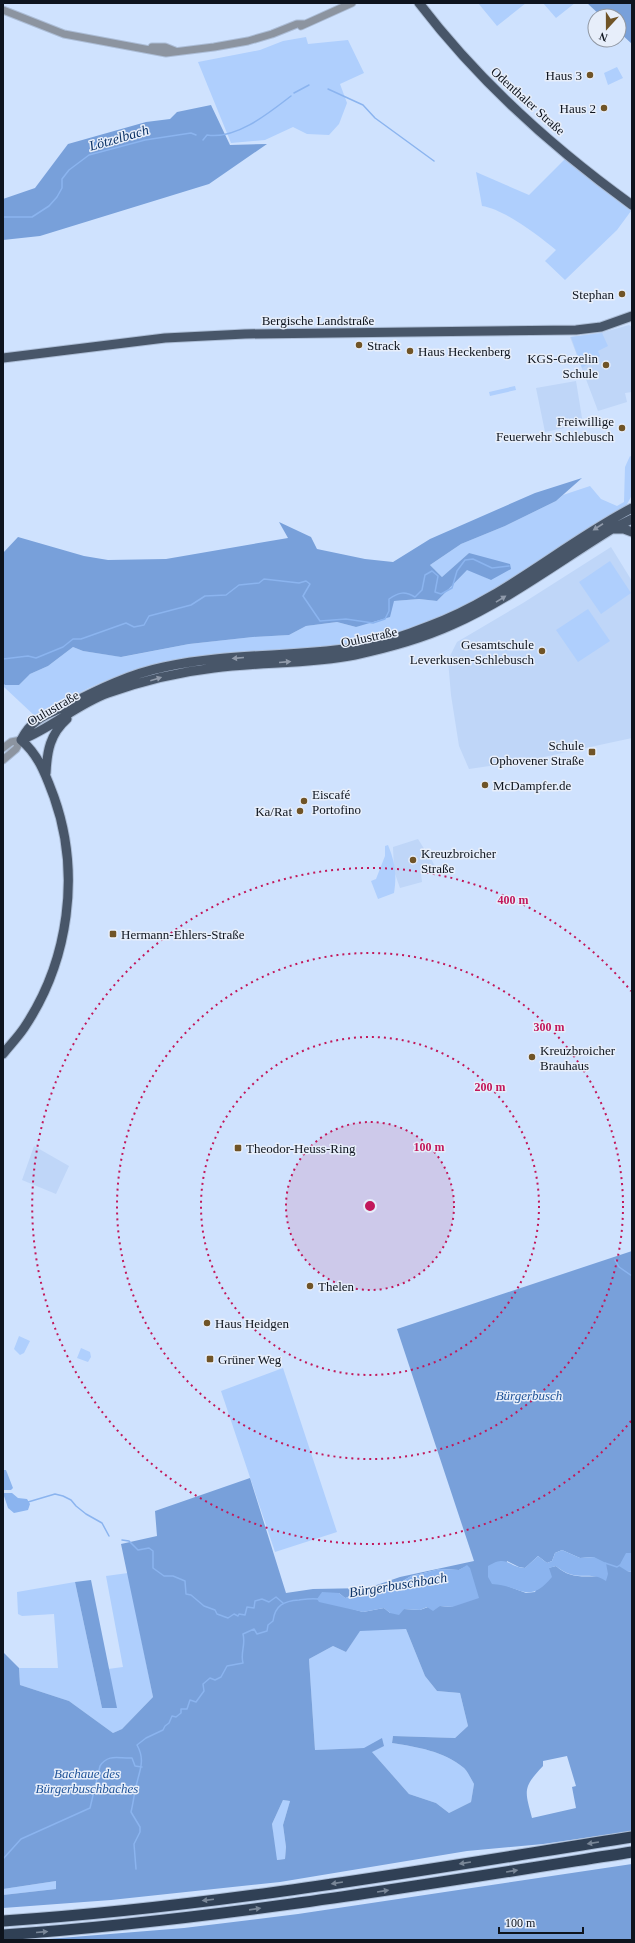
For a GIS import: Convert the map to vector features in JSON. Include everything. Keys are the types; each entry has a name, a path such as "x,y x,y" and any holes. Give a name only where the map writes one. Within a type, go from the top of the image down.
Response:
{"highway":[{"path":"3,1921 165,1906 330,1884 632,1837"},
{"path":"3,1935 119,1925 256,1909 632,1852"}],"main road":[{"name":"Odenthaler Straße","path":"419,3 457,50 484,79 555,143 632,205"},
{"name":"Bergische Landstraße","path":"3,358 165,338 245,334 576,330 601,327 632,316"},
{"name":"Oulustraße","path":"21,740 26,730 34,721 50,711 133,674 165,666 365,646 429,626 460,614 490,597 607,521 632,508"},
{"name":"Oulustraße","path":"21,740 33,735 85,704 108,693 164,676 213,668 354,655 404,643 452,625 492,604 612,529 632,519"},
{"path":"612,529 624,529 632,532"},
{"path":"46,775 49,744 62,723 71,715 119,690"},
{"path":"3,1054 24,1028 41,999 55,964 65,926 68,907 68,858 60,814 46,775 32,750 21,740"}],"street":[{"path":"3,10 64,34 116,45 143,48 165,48 175,51 214,47 272,34 296,24 305,24 352,3"},
{"path":"3,748 11,742 21,740"},
{"path":"3,760 16,749 21,740"}],"shaded area":[{"path":"478,3 526,3 497,26"},
{"path":"543,3 575,3 556,18"},
{"path":"306,37 308,44 348,40 364,73 340,84 347,103 339,124 329,135 307,134 293,127 265,140 231,143 198,62 260,50 283,41"},
{"path":"617,67 623,78 608,85 604,73"},
{"path":"565,159 631,211 617,230 565,280 545,261 556,250 511,218 491,208 482,206 476,172 529,195"},
{"name":"KGS-Gezelin Schule","path":"629,325 632,327 632,392 625,393 627,402 598,411 570,337 604,332"},
{"path":"602,333 608,346 598,351 600,356 582,368 571,337"},
{"path":"576,381 583,424 545,432 536,388"},
{"path":"515,386 516,390 490,396 489,392"},
{"path":"630,456 632,457 632,495 626,506 504,585 462,608 426,623 389,635 313,650 158,664 141,668 95,685 36,717 4,687 3,688 3,683 6,685 19,685 30,674 48,666 73,647 83,651 122,657 189,644 253,637 289,635 306,626 337,622 356,627 394,601 419,599 437,601 467,569 491,580 469,553 442,577 430,565 461,544 505,526 556,501 563,495 590,486 601,499 617,506 624,502 625,467"},
{"name":"Gesamtschule Leverkusen-Schlebusch","path":"611,547 632,581 632,738 530,760 469,769 459,746 451,695 448,660 457,642 523,603"},
{"path":"610,561 631,593 601,614 579,582"},
{"path":"588,609 610,641 578,662 556,630"},
{"name":"Kreuzbroicher Straße","path":"418,839 428,855 429,854 436,869 421,874 422,882 400,888 394,871 393,847"},
{"path":"388,845 395,869 394,893 378,899 371,881 376,879 385,856 385,846"},
{"path":"34,1146 69,1166 56,1194 22,1180"},
{"path":"19,1336 30,1341 24,1353 20,1355 14,1349"},
{"path":"81,1348 90,1352 91,1357 88,1362 77,1358"},
{"path":"283,1368 337,1532 275,1552 221,1391"},
{"path":"128,1573 153,1697 122,1729 113,1733 69,1701 20,1685 19,1668 58,1668 54,1614 22,1616 18,1614 17,1592 75,1582 102,1708 116,1708 108,1669 123,1667 106,1576"},
{"path":"406,1629 425,1676 437,1691 460,1693 468,1726 455,1738 393,1736 392,1743 420,1748 448,1757 464,1768 474,1784 471,1802 449,1813 436,1803 409,1794 372,1752 364,1748 315,1750 309,1659 333,1646 346,1652 360,1630"},
{"path":"283,1800 290,1801 283,1825 286,1847 285,1859 276,1860 272,1824"},
{"path":"56,1881 56,1889 3,1895 3,1889"}],"green space":[{"path":"587,3 632,3 632,44 627,39 627,8 592,8"},
{"path":"211,105 230,145 267,144 209,184 40,236 3,240 3,199 35,188 68,144 146,122 170,119 177,112"},
{"path":"582,478 556,501 505,526 461,544 430,565 442,577 469,553 510,564 511,569 491,580 467,570 437,601 419,599 394,601 390,617 356,627 337,622 306,626 289,635 253,637 189,644 121,657 83,651 73,647 48,666 30,674 19,685 5,685 3,683 3,553 18,537 84,556 108,560 166,559 288,538 279,522 311,537 317,549 365,559 393,562 430,539 535,493"},
{"name":"Bürgerbusch","path":"632,1251 632,1553 626,1554 627,1571 632,1572 632,1831 543,1844 467,1851 280,1882 111,1900 3,1908 3,1895 56,1889 56,1881 3,1889 3,1652 19,1668 20,1685 69,1701 113,1733 122,1729 153,1697 121,1544 157,1536 155,1511 250,1478 286,1593 313,1589 368,1588 400,1577 474,1561 397,1329","holes":["562,1550 580,1558 594,1557 599,1576 571,1575 556,1566 548,1568 535,1592 526,1593 502,1584 507,1561 519,1567 525,1568 538,1556 547,1563 552,1561 555,1553","467,1566 452,1607 428,1607 420,1610 404,1609 390,1613 384,1608 363,1612 342,1606 339,1593 345,1598 373,1592 379,1588 393,1587 411,1576 440,1569 459,1570","406,1629 425,1676 437,1691 460,1693 468,1726 455,1738 393,1736 392,1743 420,1748 448,1757 456,1762 464,1768 474,1784 471,1802 449,1813 436,1803 409,1794 372,1752 384,1746 382,1738 364,1748 315,1750 309,1659 333,1646 346,1652 360,1631","567,1756 576,1786 572,1787 576,1808 532,1818 527,1795 528,1785 543,1766 543,1761","283,1800 290,1801 283,1825 286,1847 285,1859 277,1860 272,1824"]},
{"path":"91,1580 117,1708 102,1708 75,1582"},
{"path":"632,1864 632,1940 36,1940 184,1928 298,1914"}],"water":[{"path":"3,1470 6,1470 13,1488 11,1490 3,1490"},
{"path":"3,1493 12,1493 18,1498 27,1499 30,1504 28,1510 14,1513 8,1508"},
{"path":"562,1550 580,1558 594,1557 606,1563 608,1574 606,1581 594,1576 570,1574 556,1566 549,1568 552,1577 544,1586 537,1590 524,1592 502,1585 492,1584 488,1577 488,1566 500,1561 525,1568 538,1556 547,1563 552,1561 555,1553"},
{"path":"626,1553 632,1553 632,1572 619,1566"},
{"path":"467,1565 470,1568 479,1598 452,1607 440,1606 433,1611 427,1607 420,1610 404,1609 399,1615 390,1613 384,1608 363,1612 319,1602 317,1599 322,1592 339,1593 345,1598 373,1592 379,1588 393,1587 411,1576 440,1569 459,1570"}],"waterway":[{"name":"Lötzelbach","path":"294,93 309,85"},
{"name":"Lötzelbach","path":"328,89 363,105 375,118 434,161"},
{"name":"Lötzelbach","path":"203,140 207,135 229,133 252,124 291,96"},
{"name":"Lötzelbach","path":"3,217 32,217 49,206 57,197 62,188 62,179 69,170 89,155 145,140 191,133 196,135"},
{"path":"3,659 28,656 36,658 63,647 73,639 81,639 126,623 134,627 144,625 149,616 191,605 205,596 226,595 239,585 259,583 264,579 299,583 306,581 310,584 303,596 320,621 346,619 373,623 385,619 389,611 389,599 402,593 415,597 422,590 425,575 432,571 438,576 435,592 441,594 452,588 457,571 465,560 473,559 492,568 509,566"},
{"path":"615,1260 619,1267 632,1276"},
{"path":"28,1502 55,1494 63,1496 71,1500 86,1514 102,1523 109,1536"},
{"path":"122,1540 129,1541 138,1550 149,1548 153,1551 153,1568 164,1576 173,1576 185,1581 186,1594 191,1595 204,1606 215,1610 217,1614 228,1618 234,1614 238,1616 239,1614 245,1615 247,1607 254,1608 255,1601 262,1599 269,1602 276,1597 283,1603"},
{"name":"Bürgerbuschbach","path":"605,1563 617,1567 620,1565"},
{"name":"Bürgerbuschbach","path":"136,1869 134,1844 140,1832 140,1827 131,1812 141,1766 141,1756 137,1745 146,1738 163,1730 169,1723 172,1716 176,1717 181,1713 181,1709 187,1709 190,1700 196,1702 204,1691 203,1684 210,1678 215,1680 221,1677 227,1666 243,1663 243,1634 254,1629 257,1634 267,1631 268,1625 273,1621 278,1608 289,1601 318,1599"},
{"name":"Bürgerbuschbach","path":"3,1859 21,1839 90,1808 100,1766 107,1759 132,1758 135,1766 142,1767"}],"place":[{"name":"Haus 3","path":"590,75"},
{"name":"Haus 2","path":"604,108"},
{"name":"Stephan","path":"622,294"},
{"name":"Strack","path":"359,345"},
{"name":"Haus Heckenberg","path":"410,351"},
{"name":"KGS-Gezelin Schule","path":"606,365"},
{"name":"Freiwillige Feuerwehr Schlebusch","path":"622,428"},
{"name":"Gesamtschule Leverkusen-Schlebusch","path":"542,651"},
{"name":"Schule Ophovener Straße","path":"592,752"},
{"name":"McDampfer.de","path":"485,785"},
{"name":"Eiscafé Portofino","path":"304,801"},
{"name":"Ka/Rat","path":"300,811"},
{"name":"Kreuzbroicher Straße","path":"413,860"},
{"name":"Hermann-Ehlers-Straße","path":"113,934"},
{"name":"Kreuzbroicher Brauhaus","path":"532,1057"},
{"name":"Theodor-Heuss-Ring","path":"238,1148"},
{"name":"Thelen","path":"310,1286"},
{"name":"Haus Heidgen","path":"207,1323"},
{"name":"Grüner Weg","path":"210,1359"}],"park label":[{"name":"Bachaue des Bürgerbuschbaches","path":"87,1780"}]}
